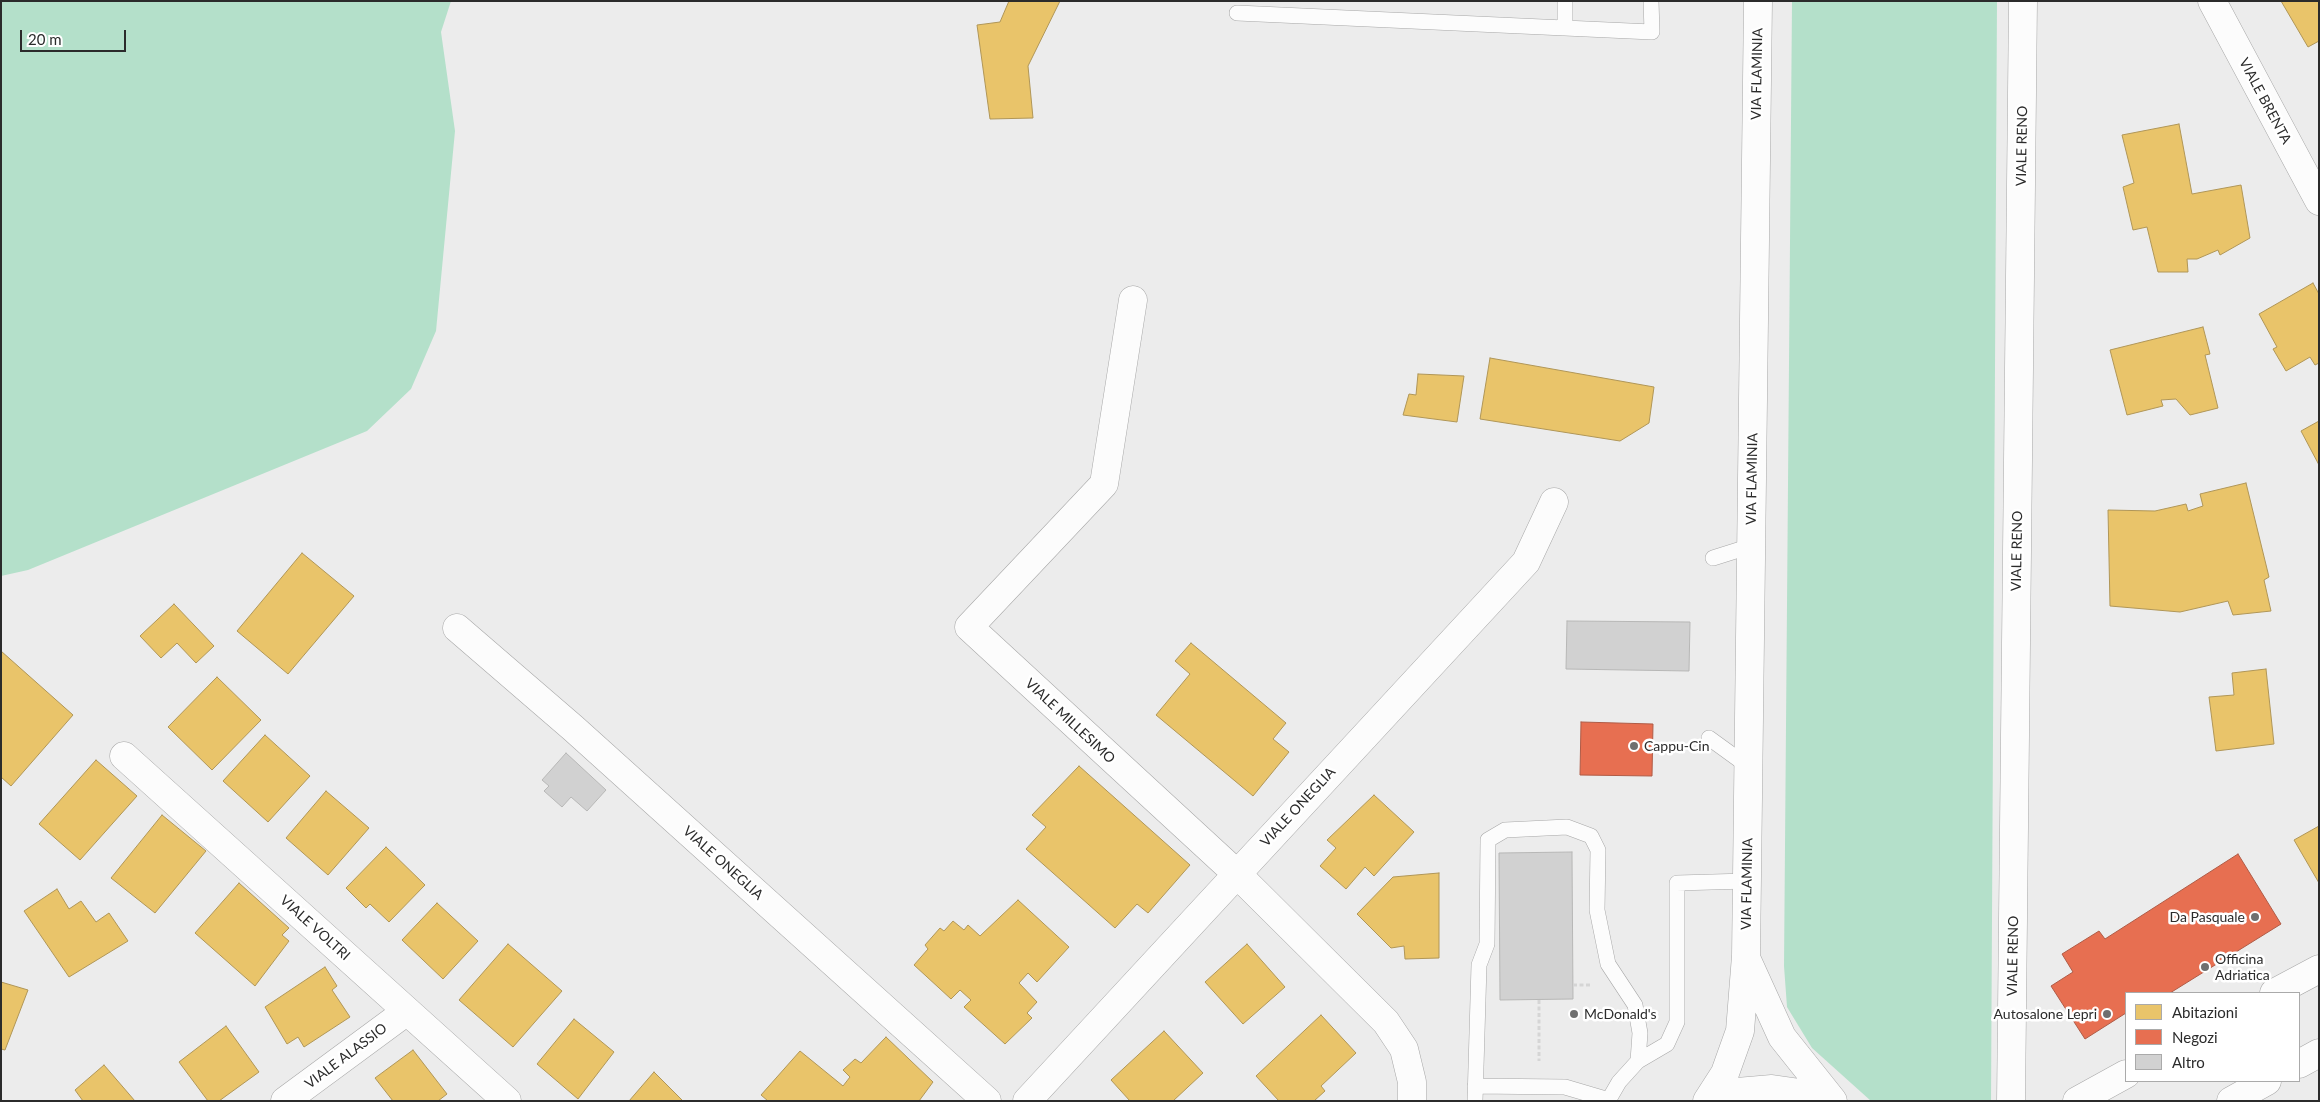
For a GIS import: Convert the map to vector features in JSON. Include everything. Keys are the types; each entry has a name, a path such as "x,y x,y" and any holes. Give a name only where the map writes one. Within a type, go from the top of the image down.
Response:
{"street":[{"name":"VIA FLAMINIA","path":"1707,1101 1724,1073 1740,1032 1746,956 1758,1"},
{"name":"VIALE RENO","path":"2011,1101 2023,1"},
{"name":"VIALE BRENTA","path":"2212,1 2319,201"},
{"name":"VIALE MILLESIMO","path":"1133,300 1104,484 969,627 1236,873 1386,1022 1404,1049 1412,1082 1412,1101"},
{"name":"VIALE ONEGLIA","path":"1029,1100 1236,873 1526,562 1554,502"},
{"name":"VIALE ONEGLIA","path":"457,628 574,728 987,1101"},
{"name":"VIALE VOLTRI","path":"124,756 507,1101"},
{"name":"VIA FLAMINIA","path":"1746,956 1782,1037 1832,1101"},
{"path":"2276,992 2319,969"},
{"name":"VIALE ALASSIO","path":"285,1101 407,1011"},
{"path":"2300,1063 2319,1053"},
{"path":"2077,1101 2125,1075"},
{"path":"2231,1101 2265,1082"},
{"path":"1715,1101 1737,1092 1772,1089 1807,1094 1821,1101"}],"lane":[{"path":"1565,1 1565,28"},
{"path":"1237,13 1652,32 1651,1"},
{"path":"1714,558 1751,546"},
{"path":"1709,738 1749,767"},
{"path":"1638,1060 1640,1033 1635,1004 1608,964 1597,910 1598,850 1591,836 1566,827 1506,830 1488,840 1487,944 1479,964 1475,1093 1540,1087 1565,1088 1608,1100 1619,1082 1638,1060 1667,1044 1677,1022 1677,883 1747,881"}],"path":[{"path":"1539,1000 1540,1087"}],"green space":[{"path":"1,1 451,1 441,32 455,131 436,331 411,389 367,431 28,570 1,576"},
{"path":"1792,1 1997,1 1991,1101 1871,1101 1812,1048 1787,1007 1784,966"}],"building: Abitazioni":[{"path":"1009,1 1060,1 1028,66 1033,118 990,119 977,25 1000,22"},
{"path":"2281,1 2319,1 2319,41 2308,47"},
{"path":"2179,124 2192,194 2241,185 2250,238 2220,255 2218,250 2197,259 2187,259 2188,272 2158,272 2147,227 2133,230 2123,187 2134,183 2122,135"},
{"path":"2313,283 2319,294 2319,363 2315,365 2310,357 2286,371 2273,349 2277,347 2259,314"},
{"path":"2203,327 2210,354 2205,355 2218,408 2190,415 2176,399 2161,400 2163,406 2127,415 2110,350"},
{"path":"1490,358 1654,387 1649,423 1620,441 1480,419"},
{"path":"1418,374 1464,376 1457,422 1403,415 1409,394 1416,395"},
{"path":"2319,421 2319,465 2301,431"},
{"path":"2246,483 2269,577 2264,580 2271,611 2233,615 2228,601 2180,612 2110,606 2108,510 2155,511 2186,504 2188,511 2203,506 2200,494"},
{"path":"302,553 354,596 288,674 237,631"},
{"path":"174,604 214,646 196,663 177,643 161,658 140,636"},
{"path":"1191,643 1286,723 1273,739 1289,752 1253,796 1156,715 1190,674 1175,661"},
{"path":"1,651 73,715 11,786 1,777"},
{"path":"2266,669 2274,744 2216,751 2209,697 2234,695 2232,673"},
{"path":"217,677 261,720 212,770 168,727"},
{"path":"265,735 310,776 268,822 223,781"},
{"path":"96,760 137,796 80,860 39,824"},
{"path":"1079,766 1190,865 1148,913 1137,904 1115,928 1026,849 1046,827 1032,815"},
{"path":"326,791 369,828 328,875 286,838"},
{"path":"1374,795 1414,832 1374,876 1365,867 1346,889 1320,866 1336,848 1327,840"},
{"path":"162,815 206,851 155,913 111,878"},
{"path":"2319,826 2319,883 2294,840"},
{"path":"386,847 425,885 389,922 370,904 366,908 346,888"},
{"path":"1439,873 1439,958 1405,959 1404,946 1391,948 1357,914 1393,877"},
{"path":"239,883 289,928 282,935 289,941 255,986 195,933"},
{"path":"57,889 69,909 81,901 96,922 109,913 128,941 69,977 24,911"},
{"path":"1018,900 1069,947 1037,982 1028,973 1019,983 1037,1002 1027,1013 1032,1018 1005,1044 964,1007 971,1000 960,990 951,999 914,965 928,949 925,945 940,928 944,931 953,921 964,930 968,925 980,936"},
{"path":"437,903 478,941 443,979 402,940"},
{"path":"508,944 562,991 513,1047 459,1000"},
{"path":"1247,944 1285,987 1243,1024 1205,982"},
{"path":"325,967 337,986 332,990 350,1017 304,1047 298,1037 287,1044 265,1007"},
{"path":"1,982 28,990 5,1050 1,1049"},
{"path":"1321,1015 1356,1053 1321,1086 1325,1091 1314,1101 1279,1101 1256,1076"},
{"path":"574,1019 614,1052 578,1099 537,1064"},
{"path":"226,1026 259,1072 219,1101 208,1101 179,1062"},
{"path":"1164,1031 1203,1073 1173,1101 1130,1101 1111,1080"},
{"path":"886,1037 933,1082 919,1101 768,1101 761,1095 800,1051 843,1086 850,1077 843,1070 855,1059 861,1063"},
{"path":"413,1050 447,1094 438,1101 393,1101 375,1078"},
{"path":"104,1065 135,1101 83,1101 75,1090"},
{"path":"654,1072 683,1101 629,1101"}],"building: Negozi":[{"path":"1581,722 1653,724 1652,776 1580,775"},
{"path":"2238,854 2281,924 2172,992 2125,992 2125,1014 2085,1039 2051,986 2073,972 2062,954 2099,931 2105,939"}],"building: Altro":[{"path":"1567,621 1690,622 1689,671 1566,669"},
{"path":"566,753 606,790 587,811 571,797 562,807 544,791 549,786 542,780"},
{"path":"1572,852 1573,999 1500,1000 1499,853"}],"place":[{"name":"Cappu-Cin","path":"1634,746"},
{"name":"Da Pasquale","path":"2255,917"},
{"name":"Officina Adriatica","path":"2205,967"},
{"name":"McDonald's","path":"1574,1014"},
{"name":"Autosalone Lepri","path":"2107,1014"}]}
